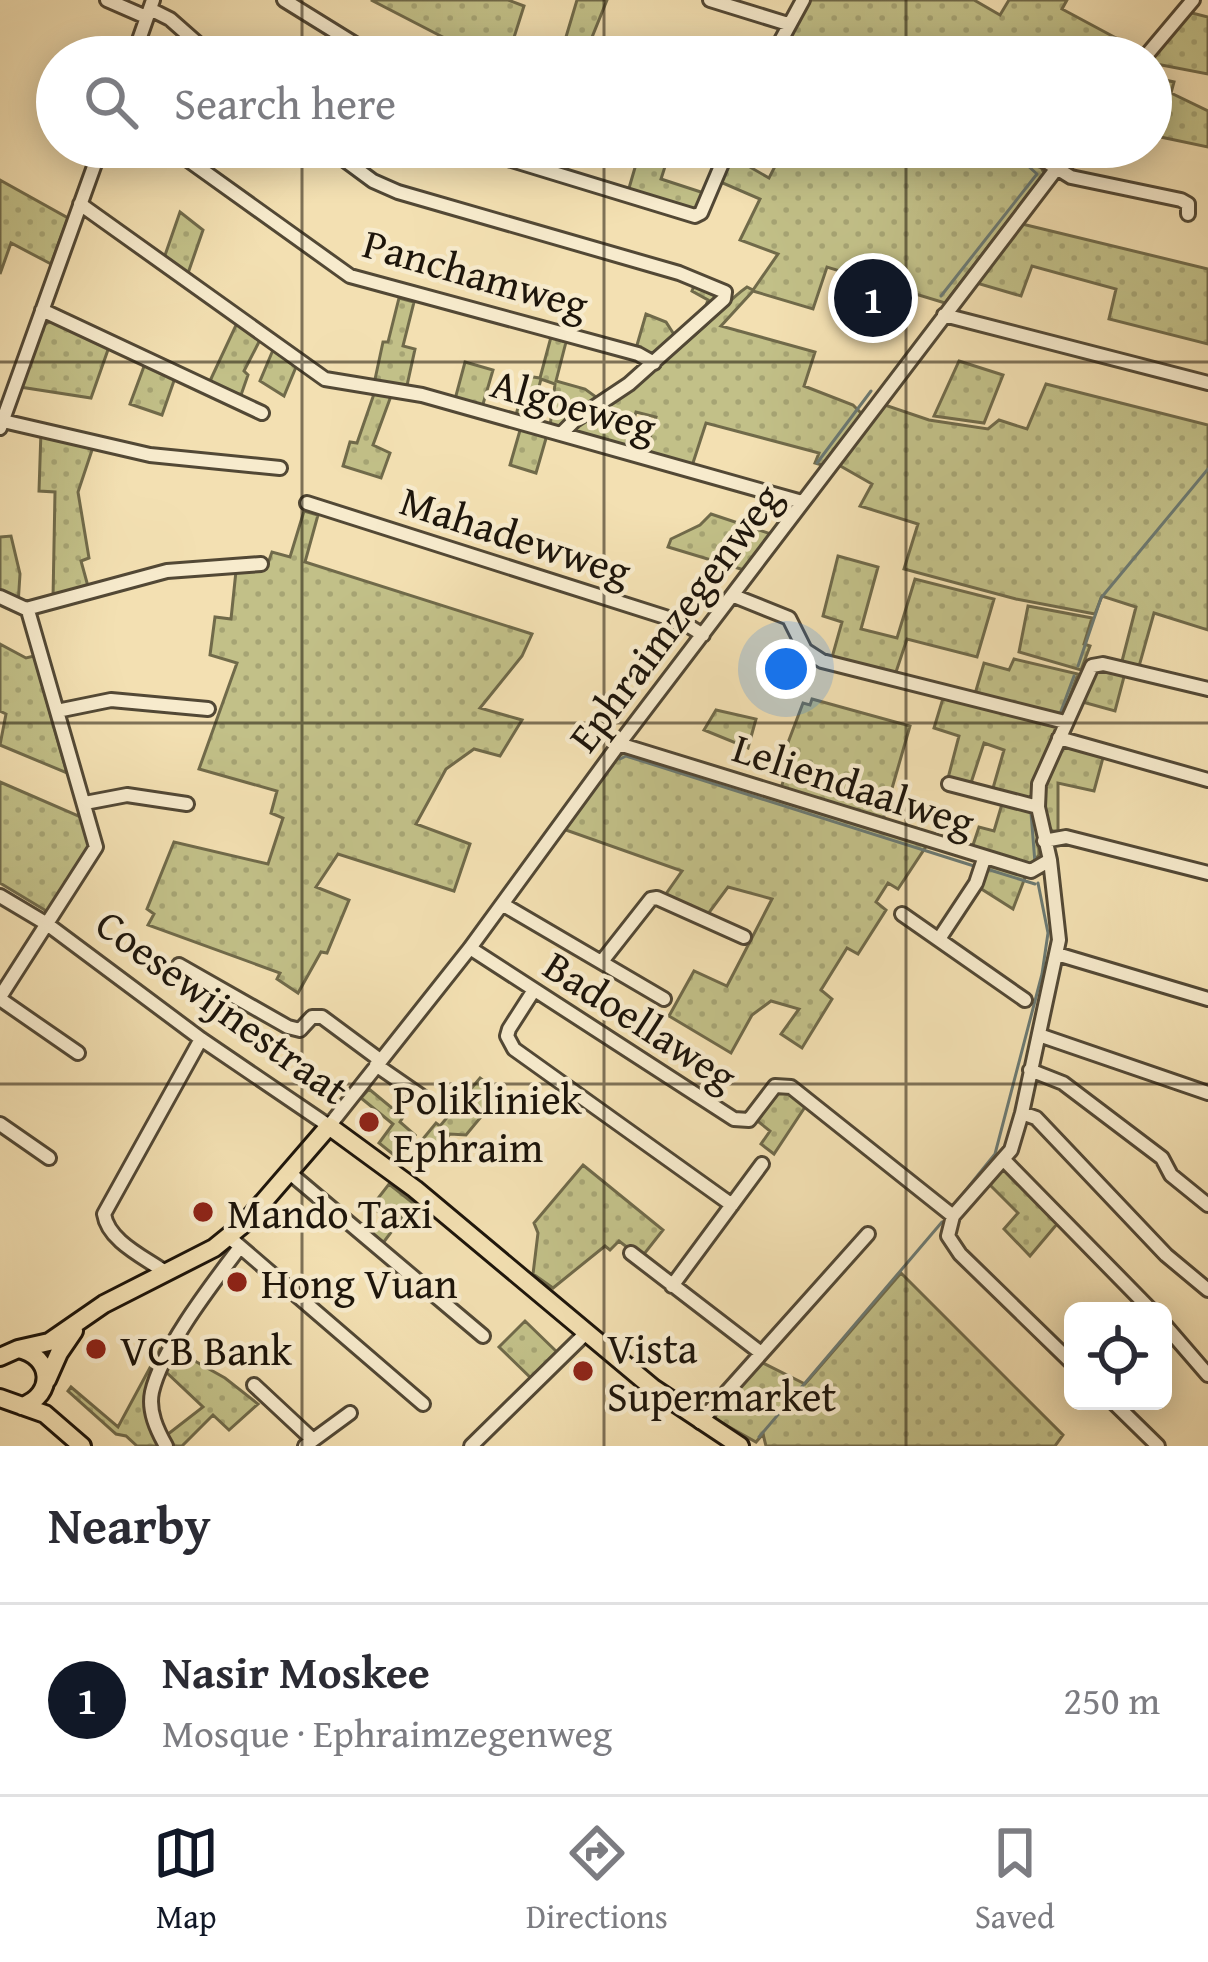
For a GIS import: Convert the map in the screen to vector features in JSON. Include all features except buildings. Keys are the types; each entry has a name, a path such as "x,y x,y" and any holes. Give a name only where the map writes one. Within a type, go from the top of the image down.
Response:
{"main road":[{"path":"6,1349 49,1342 165,1272 235,1242 329,1126"},
{"name":"Coesewijnestraat","path":"329,1126 416,1189 700,1422 740,1446"},
{"path":"9,1405 39,1397 58,1353 92,1313"},
{"path":"6,1349 36,1355 46,1371 61,1425"},
{"path":"9,1405 34,1408 82,1446"}],"street":[{"path":"106,0 150,9 190,36"},
{"path":"284,0 342,36"},
{"path":"710,0 788,24"},
{"path":"782,36 803,0"},
{"path":"1162,36 1192,0"},
{"path":"93,168 1,424 149,455 280,468"},
{"name":"Panchamweg","path":"199,168 350,276 638,354 654,363"},
{"path":"356,168 382,187 722,289 725,295 654,363 611,399 574,420 562,434"},
{"path":"538,168 695,216 704,207 720,168"},
{"path":"1054,170 1181,200 1188,204 1188,214"},
{"name":"Ephraimzegenweg","path":"329,1126 470,948 1054,170"},
{"name":"Algoeweg","path":"80,205 325,379 422,395 802,502"},
{"path":"42,310 262,413"},
{"path":"944,315 1208,383"},
{"name":"Mahadewweg","path":"308,503 684,622 703,634"},
{"path":"0,597 26,609 167,571 261,565"},
{"path":"734,596 789,618 805,650 822,661 1065,722"},
{"path":"29,614 96,850 0,998 77,1053"},
{"path":"1064,1355 960,1254 948,1236 953,1216 1011,1150 1057,954 1039,784 1092,666 1103,664 1208,689"},
{"path":"58,711 111,700 208,709"},
{"path":"1059,738 1208,780"},
{"name":"Leliendaalweg","path":"619,744 984,860 1030,871 1050,860"},
{"path":"950,784 1038,807"},
{"path":"86,803 127,795 188,804"},
{"path":"1044,841 1066,837 1208,873"},
{"path":"940,940 976,884 984,860"},
{"name":"Coesewijnestraat","path":"0,896 47,924 201,1039 329,1126"},
{"path":"603,960 646,903 657,898 744,937"},
{"path":"502,904 664,999"},
{"path":"902,914 1024,1000"},
{"name":"Badoellaweg","path":"470,948 734,1119 749,1120 775,1086 791,1087 953,1216"},
{"path":"1057,954 1208,999"},
{"path":"179,965 288,1027 300,1030 312,1017 322,1017 431,1103"},
{"path":"534,990 509,1029 507,1036 514,1049 732,1205"},
{"path":"1039,1036 1208,1093"},
{"path":"165,1272 115,1236 104,1214 201,1039"},
{"path":"1030,1070 1063,1083 1154,1152 1171,1175 1208,1205"},
{"path":"1022,1113 1036,1118 1166,1255 1208,1290"},
{"path":"0,1124 49,1158"},
{"path":"1004,1160 1143,1302"},
{"path":"672,1286 763,1164"},
{"path":"291,1174 483,1336"},
{"path":"700,1422 868,1234"},
{"path":"166,1446 152,1414 153,1389 235,1242 423,1404"},
{"path":"631,1253 761,1353"},
{"path":"196,1259 212,1285"},
{"path":"471,1446 586,1333"},
{"path":"1172,1334 1208,1376"},
{"path":"254,1385 309,1443 350,1413"},
{"path":"1121,1410 1158,1446"}],"shaded area":[{"path":"371,0 508,0 524,6 514,36 441,36"},
{"path":"577,0 607,0 592,36 566,36"},
{"path":"808,0 974,0 1000,15 1009,0 1067,0 1062,9 1112,36 787,36"},
{"path":"1188,12 1208,17 1208,74 1172,67 1172,36 1168,36"},
{"path":"1172,93 1208,111 1208,147 1172,139"},
{"path":"635,168 665,168 661,179 704,193 701,204 689,211 627,195"},
{"path":"724,168 752,168 769,178 774,168 1042,168 1044,173 945,303 827,267 813,309 753,291 721,326 815,352 804,386 853,405 862,414 822,465 815,463 819,453 706,423 691,469 646,452 656,417 636,412 624,451 572,432 654,370 740,292 747,287 753,290 778,254 740,240 760,199 718,181"},
{"path":"0,180 68,218 51,264 11,243 0,274"},
{"path":"180,212 203,230 186,279 163,261"},
{"path":"1018,223 1208,269 1208,344 1109,319 1116,289 1032,266 1021,296 973,282"},
{"path":"694,286 719,298 652,360 635,352 646,314 666,322 675,336 704,311 708,300 692,291"},
{"path":"399,298 414,302 403,346 415,349 406,390 374,384"},
{"path":"53,320 110,344 91,398 20,387 44,325"},
{"path":"237,323 260,340 244,371 248,375 241,395 209,383"},
{"path":"551,337 566,342 556,381 585,389 603,402 556,429 550,427 555,384 541,379 530,422 515,419 526,376 540,378"},
{"path":"273,350 296,367 284,396 260,381"},
{"path":"146,361 176,375 162,415 130,404"},
{"path":"959,361 1003,375 984,423 934,416"},
{"path":"465,362 493,370 481,411 454,403"},
{"path":"1046,384 1208,425 1208,630 1154,613 1138,670 1121,665 1136,607 1102,596 1095,614 904,569 918,524 860,506 872,484 837,464 882,404 929,420 988,429 999,420 1027,429"},
{"path":"375,391 391,396 373,445 390,453 381,478 343,466 350,442 357,443"},
{"path":"521,427 547,435 536,473 510,465"},
{"path":"41,431 94,444 78,492 89,558 81,561 89,590 53,599 55,492 39,491"},
{"path":"304,511 318,515 305,562 532,634 522,656 480,708 522,720 500,756 474,749 446,769 416,824 470,844 454,891 338,854 316,887 349,900 327,953 321,952 298,993 277,979 280,973 148,925 154,914 147,909 174,842 268,864 283,818 271,813 277,791 199,769 237,663 210,655 215,617 231,619 236,571 266,569 272,552 290,557"},
{"path":"711,514 771,534 744,570 668,547 671,539"},
{"path":"11,536 20,574 18,605 0,598 0,537"},
{"path":"838,556 878,567 861,629 897,638 915,579 994,599 977,657 907,639 895,675 831,661 842,622 823,616"},
{"path":"1028,606 1092,618 1084,644 1090,646 1081,670 1019,652"},
{"path":"0,644 26,658 34,656 67,773 0,745 6,714 0,711"},
{"path":"1014,659 1078,674 1064,712 1057,715 975,694 984,663 1009,670"},
{"path":"1098,669 1125,673 1115,711 1079,701"},
{"path":"944,695 1056,724 1059,733 1034,802 991,795 1004,750 984,743 969,789 947,782 959,736 934,728"},
{"path":"812,699 910,726 882,823 780,791 789,764 781,761 803,703 810,705"},
{"path":"716,710 756,719 748,748 704,730"},
{"path":"1062,745 1104,754 1094,791 1058,783 1058,831 1052,831 1043,799"},
{"path":"627,751 927,845 898,889 888,883 876,902 886,910 858,954 847,948 821,990 832,999 802,1048 781,1034 799,1009 771,1001 752,1015 731,1053 669,1016 694,971 727,986 772,899 728,887 705,918 661,901 682,871 563,829 614,759"},
{"path":"0,782 81,817 90,846 48,912 0,883"},
{"path":"1002,804 1032,809 1038,820 1039,855 1030,866 972,848 979,827 994,831"},
{"path":"988,865 1026,875 1013,909 980,888"},
{"path":"480,1078 500,1094 466,1135 450,1134 435,1151 422,1140"},
{"path":"369,1089 403,1117 400,1122 415,1135 394,1155 379,1143 393,1124 361,1098"},
{"path":"779,1090 807,1104 774,1154 761,1144 770,1131 755,1119"},
{"path":"583,1165 663,1230 641,1258 619,1241 610,1250 605,1246 553,1288 533,1274 538,1233 534,1223"},
{"path":"1005,1167 1057,1224 1030,1256 1004,1229 1018,1213 990,1185"},
{"path":"389,1184 413,1203 380,1247 369,1237 385,1218 372,1206"},
{"path":"901,1273 1063,1435 1055,1446 766,1446 763,1434 756,1442 715,1419 715,1412 759,1361 805,1384"},
{"path":"525,1321 558,1353 533,1380 499,1347"},
{"path":"160,1349 167,1353 146,1409 159,1446 137,1446 116,1434 68,1391 71,1387 118,1427"},
{"path":"177,1351 225,1378 258,1404 229,1430 213,1415 182,1446 167,1446 163,1438 203,1407 165,1371"}],"waterway":[{"path":"941,296 1037,174 1030,168"},
{"path":"817,463 871,391"},
{"path":"1078,666 1101,598 1208,469"},
{"path":"1060,714 1074,676"},
{"path":"1045,757 1052,736"},
{"path":"620,759 626,756 974,866"},
{"path":"1031,813 1035,863"},
{"path":"990,870 1035,884"},
{"path":"953,1206 995,1154 1042,974 1048,933 1038,883"},
{"path":"759,1437 942,1222"}],"place":[{"name":"Nasir Moskee","path":"873,298"},
{"name":"Polikliniek Ephraim","path":"369,1122"},
{"name":"Mando Taxi","path":"203,1212"},
{"name":"Hong Vuan","path":"237,1282"},
{"name":"VCB Bank","path":"96,1349"},
{"name":"Vista Supermarket","path":"583,1371"}]}
